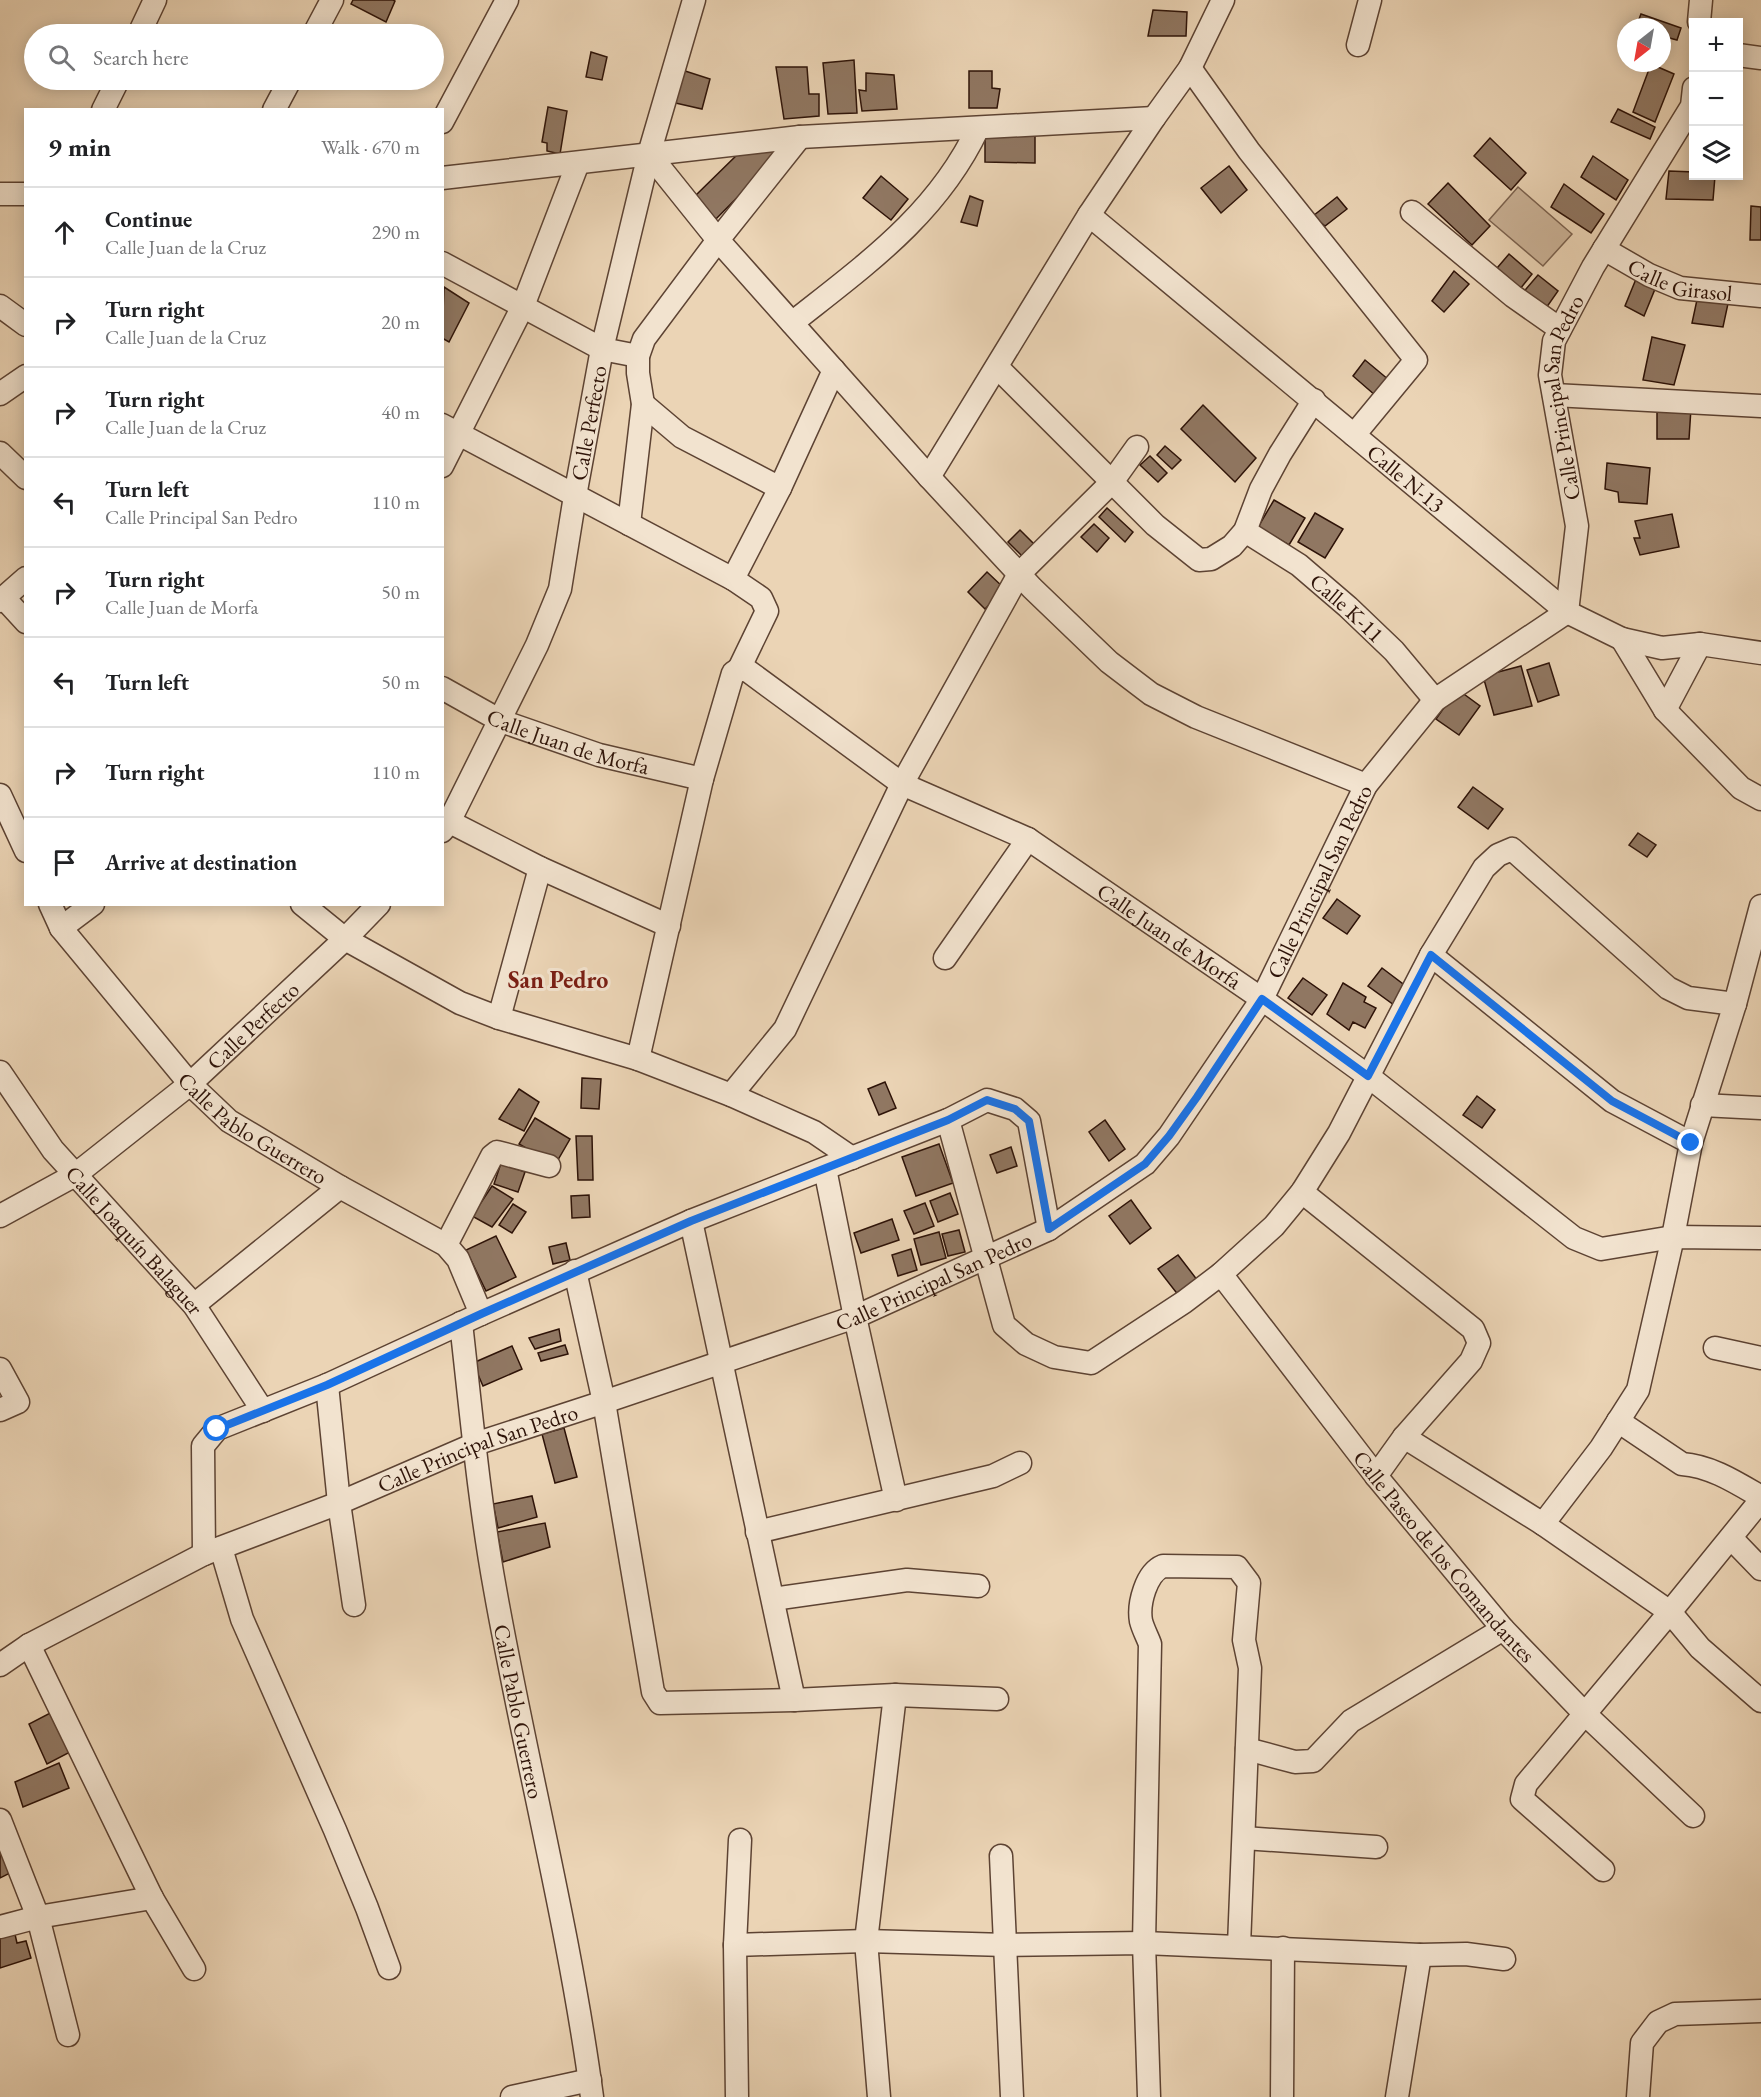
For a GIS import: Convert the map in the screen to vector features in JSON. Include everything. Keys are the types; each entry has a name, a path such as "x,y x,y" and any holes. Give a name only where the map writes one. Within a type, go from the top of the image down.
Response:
{"street":[{"path":"144,24 155,0"},
{"path":"319,24 332,0"},
{"name":"Calle Perfecto","path":"445,824 501,721 537,645 560,589 574,496 602,350 649,154 694,0"},
{"path":"929,477 1089,215 1190,69 1223,0"},
{"path":"1358,45 1370,0"},
{"path":"1700,18 1701,0"},
{"path":"444,118 503,1"},
{"path":"1743,56 1761,58"},
{"path":"1190,69 1249,151 1416,360 1354,435"},
{"path":"104,108 113,90"},
{"path":"275,108 285,90"},
{"name":"Calle Principal San Pedro","path":"0,1665 30,1645 213,1551 339,1503 474,1444 855,1317 1049,1229 1145,1164 1197,1097 1262,999 1366,785 1435,700 1567,612 1577,526 1550,375 1554,341 1604,249 1689,111"},
{"path":"444,178 800,137 1154,118"},
{"path":"792,323 879,254 919,216 944,185 978,128"},
{"path":"628,524 643,404 638,356 644,339 718,240 800,137"},
{"path":"649,154 718,240 929,477 1019,574 1109,662 1151,694 1196,717 1366,785"},
{"path":"444,458 451,430 523,306 578,163"},
{"path":"0,194 24,194"},
{"path":"1412,212 1513,296 1560,329"},
{"name":"Calle N-13","path":"1089,215 1567,612 1622,639 1662,648 1700,644 1761,653"},
{"name":"Calle Girasol","path":"1604,249 1649,275 1680,288 1761,296"},
{"path":"444,264 602,350 638,356"},
{"path":"0,306 24,324"},
{"path":"997,368 1155,525 1199,560 1211,560 1232,546 1245,531 1261,489 1280,453 1314,400"},
{"path":"733,579 780,488 834,370"},
{"path":"0,394 24,377"},
{"path":"1554,394 1761,406"},
{"path":"643,404 682,437 780,488"},
{"path":"451,430 733,579 761,598 767,611 736,671 702,780 638,1059"},
{"path":"731,1095 785,1029 902,784 1019,574 1112,482 1137,447"},
{"path":"0,453 24,476"},
{"name":"Calle K-11","path":"1245,531 1299,565 1348,607 1394,651 1435,700"},
{"path":"24,580 2,599 24,620"},
{"path":"1622,639 1665,710 1741,788 1761,799"},
{"path":"1665,710 1700,644"},
{"name":"Calle Juan de Morfa","path":"736,671 748,671 902,784 1028,839 1262,999 1368,1076 1574,1238 1601,1249 1673,1237 1761,1238"},
{"name":"Calle Juan de Morfa","path":"444,689 501,721 599,755 702,780"},
{"path":"0,795 24,847"},
{"path":"445,824 669,926"},
{"path":"945,958 1028,839"},
{"path":"948,1120 1004,1325 1026,1344 1054,1357 1091,1363 1184,1302 1221,1274 1274,1226 1302,1192 1340,1133 1431,955 1484,868 1498,855 1512,849 1668,988 1688,998 1735,1004"},
{"path":"499,1018 540,868"},
{"name":"Calle Pablo Guerrero","path":"51,906 61,928 190,1084 229,1121 340,1187 446,1245 458,1259 471,1318 474,1444 494,1587 581,2017 591,2089"},
{"path":"61,928 90,906"},
{"path":"304,906 345,939 460,1003 499,1018 638,1059 731,1095 814,1132 852,1158"},
{"name":"Calle Perfecto","path":"0,1216 75,1175 190,1084 345,939 377,906"},
{"path":"1543,1524 1638,1390 1673,1237 1691,1143 1735,1004 1753,968 1761,906"},
{"path":"1431,955 1612,1101 1691,1143"},
{"name":"Calle Joaquín Balaguer","path":"0,1072 53,1150 194,1305 263,1411"},
{"path":"389,1968 335,1830 213,1551 204,1446 217,1429 327,1385 575,1271 691,1221 948,1120 987,1100 1015,1109 1029,1121 1049,1229"},
{"path":"1702,1106 1761,1108"},
{"path":"446,1245 492,1156 497,1152 549,1166"},
{"path":"825,1169 896,1500"},
{"path":"194,1305 340,1187"},
{"path":"1302,1192 1473,1329 1479,1343 1471,1362 1404,1437 1376,1476"},
{"path":"691,1221 794,1700"},
{"path":"575,1271 604,1402 652,1692 660,1703 895,1695 998,1699"},
{"name":"Calle Paseo de los Comandantes","path":"1221,1274 1376,1476 1503,1629 1585,1714 1693,1816"},
{"path":"1715,1348 1761,1358"},
{"path":"0,1369 18,1402 0,1410"},
{"path":"327,1385 339,1503 354,1605"},
{"path":"1603,1870 1522,1799 1526,1784 1761,1499 1729,1478 1693,1465 1682,1464 1618,1421"},
{"path":"1404,1437 1543,1524 1670,1612 1700,1648 1761,1701"},
{"path":"757,1532 993,1476 1020,1463"},
{"path":"1731,1538 1761,1569"},
{"path":"1149,2097 1144,1944 1150,1644 1140,1613 1144,1593 1156,1569 1162,1566 1237,1567 1249,1583 1245,1640 1250,1668 1239,1946"},
{"path":"773,1599 907,1580 978,1586"},
{"path":"1247,1749 1295,1762 1313,1761 1350,1721 1503,1629"},
{"path":"30,1645 152,1898 194,1969"},
{"path":"879,2097 866,1941 895,1695"},
{"path":"0,1820 38,1917 68,2035"},
{"path":"1244,1838 1376,1847"},
{"path":"737,2097 735,1945 740,1840"},
{"path":"1001,1856 1012,2097"},
{"path":"0,1927 38,1917 152,1898"},
{"path":"735,1945 866,1941 1006,1945 1144,1944 1466,1954 1504,1959"},
{"path":"1282,2097 1283,1948"},
{"path":"1397,2097 1420,1954"},
{"path":"1638,2097 1642,2043 1658,2022 1675,2014 1761,2011"},
{"path":"512,2097 591,2089"}],"shaded area":[{"path":"1518,187 1572,234 1543,266 1489,220"}],"building":[{"path":"353,0 395,1 386,22 351,4"},
{"path":"1153,10 1187,12 1186,36 1148,36"},
{"path":"1641,14 1652,18 1639,18"},
{"path":"1671,24 1681,28 1677,40 1671,38"},
{"path":"591,52 607,57 602,80 586,77"},
{"path":"854,60 857,113 828,114 823,63"},
{"path":"776,67 807,67 809,94 819,94 819,116 784,119"},
{"path":"682,70 710,79 702,109 671,102"},
{"path":"969,71 992,71 992,88 1000,89 997,108 969,108"},
{"path":"1648,72 1674,74 1655,122 1633,112"},
{"path":"866,73 894,75 897,109 862,111 859,90 866,91"},
{"path":"548,107 567,111 560,154 547,151 547,143 542,142"},
{"path":"1618,109 1655,127 1650,139 1611,122"},
{"path":"985,134 1035,134 1035,163 985,162"},
{"path":"1490,138 1526,173 1511,190 1474,156"},
{"path":"774,148 779,155 716,219 694,197 740,152"},
{"path":"1593,156 1628,180 1616,200 1581,177"},
{"path":"1229,166 1247,190 1221,213 1201,188"},
{"path":"1669,171 1689,172 1689,180 1715,180 1713,200 1666,199"},
{"path":"881,176 908,199 891,220 863,198"},
{"path":"1448,183 1490,226 1472,245 1428,204"},
{"path":"1564,184 1604,214 1591,233 1551,207"},
{"path":"970,196 983,201 977,226 961,222"},
{"path":"1337,197 1347,209 1325,226 1313,216"},
{"path":"1751,206 1761,207 1761,240 1750,240"},
{"path":"1509,254 1532,274 1516,294 1492,274"},
{"path":"1454,271 1469,284 1444,312 1432,301"},
{"path":"1538,275 1558,291 1544,311 1520,296"},
{"path":"1636,279 1655,289 1644,316 1625,306"},
{"path":"444,287 469,303 449,342 444,339"},
{"path":"1698,295 1729,299 1723,327 1692,323"},
{"path":"1652,337 1685,345 1674,385 1643,380"},
{"path":"1365,360 1389,380 1376,396 1353,376"},
{"path":"1203,405 1256,458 1235,482 1181,429"},
{"path":"1657,406 1691,408 1689,439 1657,439"},
{"path":"1165,446 1181,460 1172,469 1157,455"},
{"path":"1150,456 1167,473 1158,482 1140,465"},
{"path":"1607,463 1650,468 1647,504 1619,502 1618,492 1605,489"},
{"path":"1274,500 1305,518 1289,545 1258,527"},
{"path":"1107,508 1133,532 1125,542 1099,517"},
{"path":"1315,513 1343,529 1325,558 1298,542"},
{"path":"1672,514 1679,547 1640,555 1634,538 1640,538 1635,521"},
{"path":"1094,524 1109,538 1097,552 1081,537"},
{"path":"1020,530 1036,546 1024,558 1008,542"},
{"path":"987,572 1005,589 985,609 968,592"},
{"path":"1549,663 1559,695 1538,702 1527,670"},
{"path":"1521,666 1532,706 1494,715 1483,676"},
{"path":"1457,689 1480,706 1459,735 1436,719"},
{"path":"1473,787 1503,809 1488,829 1458,807"},
{"path":"1638,833 1656,845 1647,857 1629,845"},
{"path":"1337,899 1360,916 1347,934 1323,918"},
{"path":"1382,968 1407,987 1394,1005 1368,986"},
{"path":"1303,978 1327,995 1312,1015 1288,998"},
{"path":"1343,983 1366,997 1364,1002 1376,1008 1365,1028 1353,1022 1349,1030 1327,1014"},
{"path":"582,1078 601,1079 599,1109 581,1108"},
{"path":"885,1082 896,1108 879,1115 868,1089"},
{"path":"519,1089 539,1102 524,1131 499,1119"},
{"path":"1477,1096 1495,1110 1482,1128 1463,1115"},
{"path":"535,1118 570,1139 555,1165 519,1144"},
{"path":"1105,1120 1125,1149 1109,1161 1089,1132"},
{"path":"576,1136 592,1136 593,1180 578,1180"},
{"path":"939,1144 953,1183 916,1196 902,1157"},
{"path":"1011,1147 1017,1166 997,1173 990,1155"},
{"path":"501,1163 525,1172 518,1192 494,1184"},
{"path":"492,1186 513,1199 492,1227 472,1216"},
{"path":"950,1193 958,1214 938,1222 930,1201"},
{"path":"589,1195 590,1217 572,1218 571,1196"},
{"path":"1131,1200 1151,1228 1130,1244 1109,1216"},
{"path":"925,1203 934,1226 914,1234 904,1211"},
{"path":"513,1204 526,1212 512,1233 499,1225"},
{"path":"892,1219 899,1240 861,1253 854,1233"},
{"path":"959,1230 965,1252 948,1256 942,1234"},
{"path":"939,1232 946,1258 921,1265 914,1239"},
{"path":"496,1236 516,1277 486,1291 466,1250"},
{"path":"566,1243 570,1260 553,1264 549,1247"},
{"path":"911,1249 917,1270 898,1276 892,1255"},
{"path":"1178,1255 1198,1281 1179,1296 1158,1269"},
{"path":"559,1329 561,1341 535,1349 529,1338"},
{"path":"565,1345 568,1354 541,1361 538,1353"},
{"path":"512,1346 522,1369 483,1386 473,1363"},
{"path":"564,1428 577,1477 555,1483 542,1434"},
{"path":"532,1496 537,1517 498,1528 493,1504"},
{"path":"545,1523 550,1547 503,1562 497,1532"},
{"path":"56,1710 74,1750 47,1764 29,1724"},
{"path":"59,1763 69,1788 23,1807 15,1782"},
{"path":"0,1851 16,1870 0,1878"},
{"path":"14,1930 17,1943 26,1941 31,1958 0,1968 0,1934"}],"district":[{"name":"San Pedro","path":"558,979"}],"route":[{"path":"217,1429 327,1385 575,1271 691,1221 948,1120 987,1100 1015,1109 1029,1121 1049,1229 1145,1164 1197,1097 1262,999 1368,1076 1431,955 1612,1101 1691,1143"}]}
